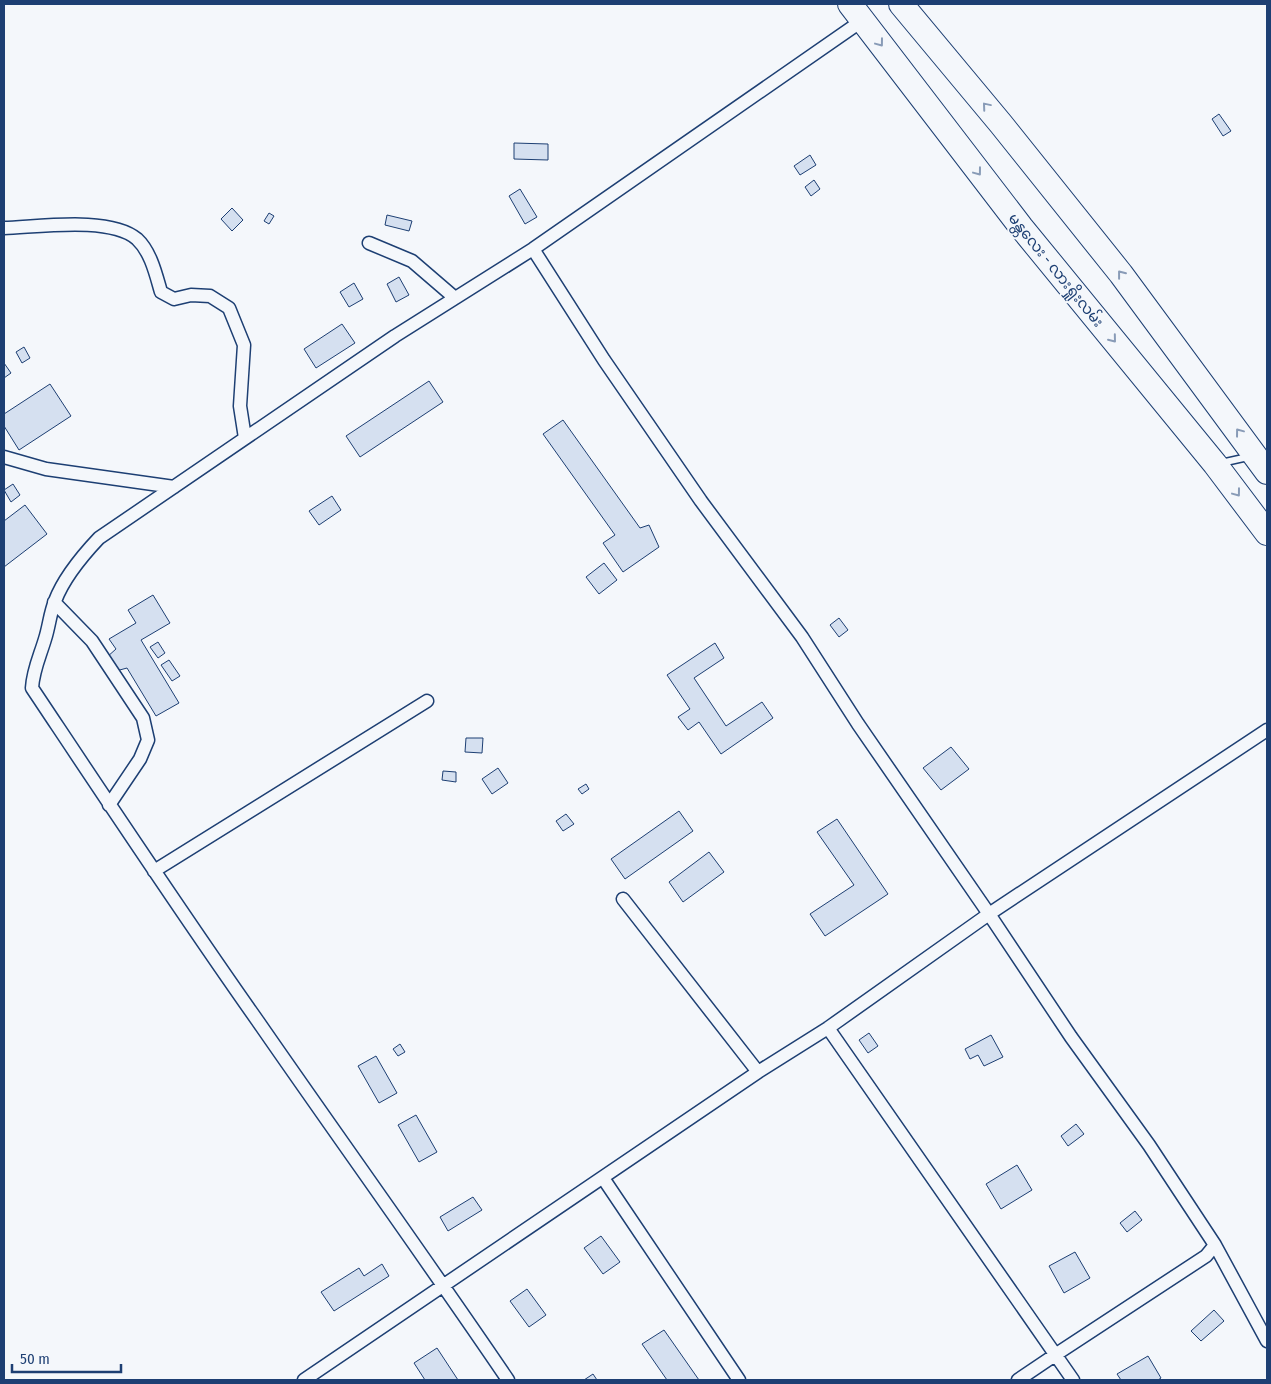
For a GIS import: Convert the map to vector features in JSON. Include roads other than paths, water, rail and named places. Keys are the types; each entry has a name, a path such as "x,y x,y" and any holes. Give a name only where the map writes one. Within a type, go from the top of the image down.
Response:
{"highway":[{"path":"901,4 1001,124 1121,274 1262,461"},
{"name":"မန္တလေး - လားရှိုးလမ်း","path":"856,12 1021,227 1215,464 1267,533"}],"street":[{"path":"508,1380 154,871 32,688 32,675 46,638 54,602 63,583 81,557 100,538 395,336 533,250 856,12"},
{"path":"4,228 70,224 117,228 137,240 152,262 161,292 174,299 191,295 210,296 229,308 244,344 240,406 245,438"},
{"path":"369,242 412,262 455,298"},
{"path":"533,250 604,360 701,502 802,637 869,740 990,914 1070,1037 1149,1145 1215,1244 1267,1342"},
{"path":"4,456 46,469 174,487"},
{"path":"54,602 92,641 143,718 148,740 140,759 109,804"},
{"path":"154,871 427,701"},
{"path":"304,1380 758,1072 828,1028 990,914 1267,730"},
{"path":"623,899 758,1072"},
{"path":"828,1028 1073,1380"},
{"path":"603,1178 739,1380"},
{"path":"1018,1380 1206,1256 1215,1244"}],"lane":[{"path":"1215,464 1262,461"}]}
